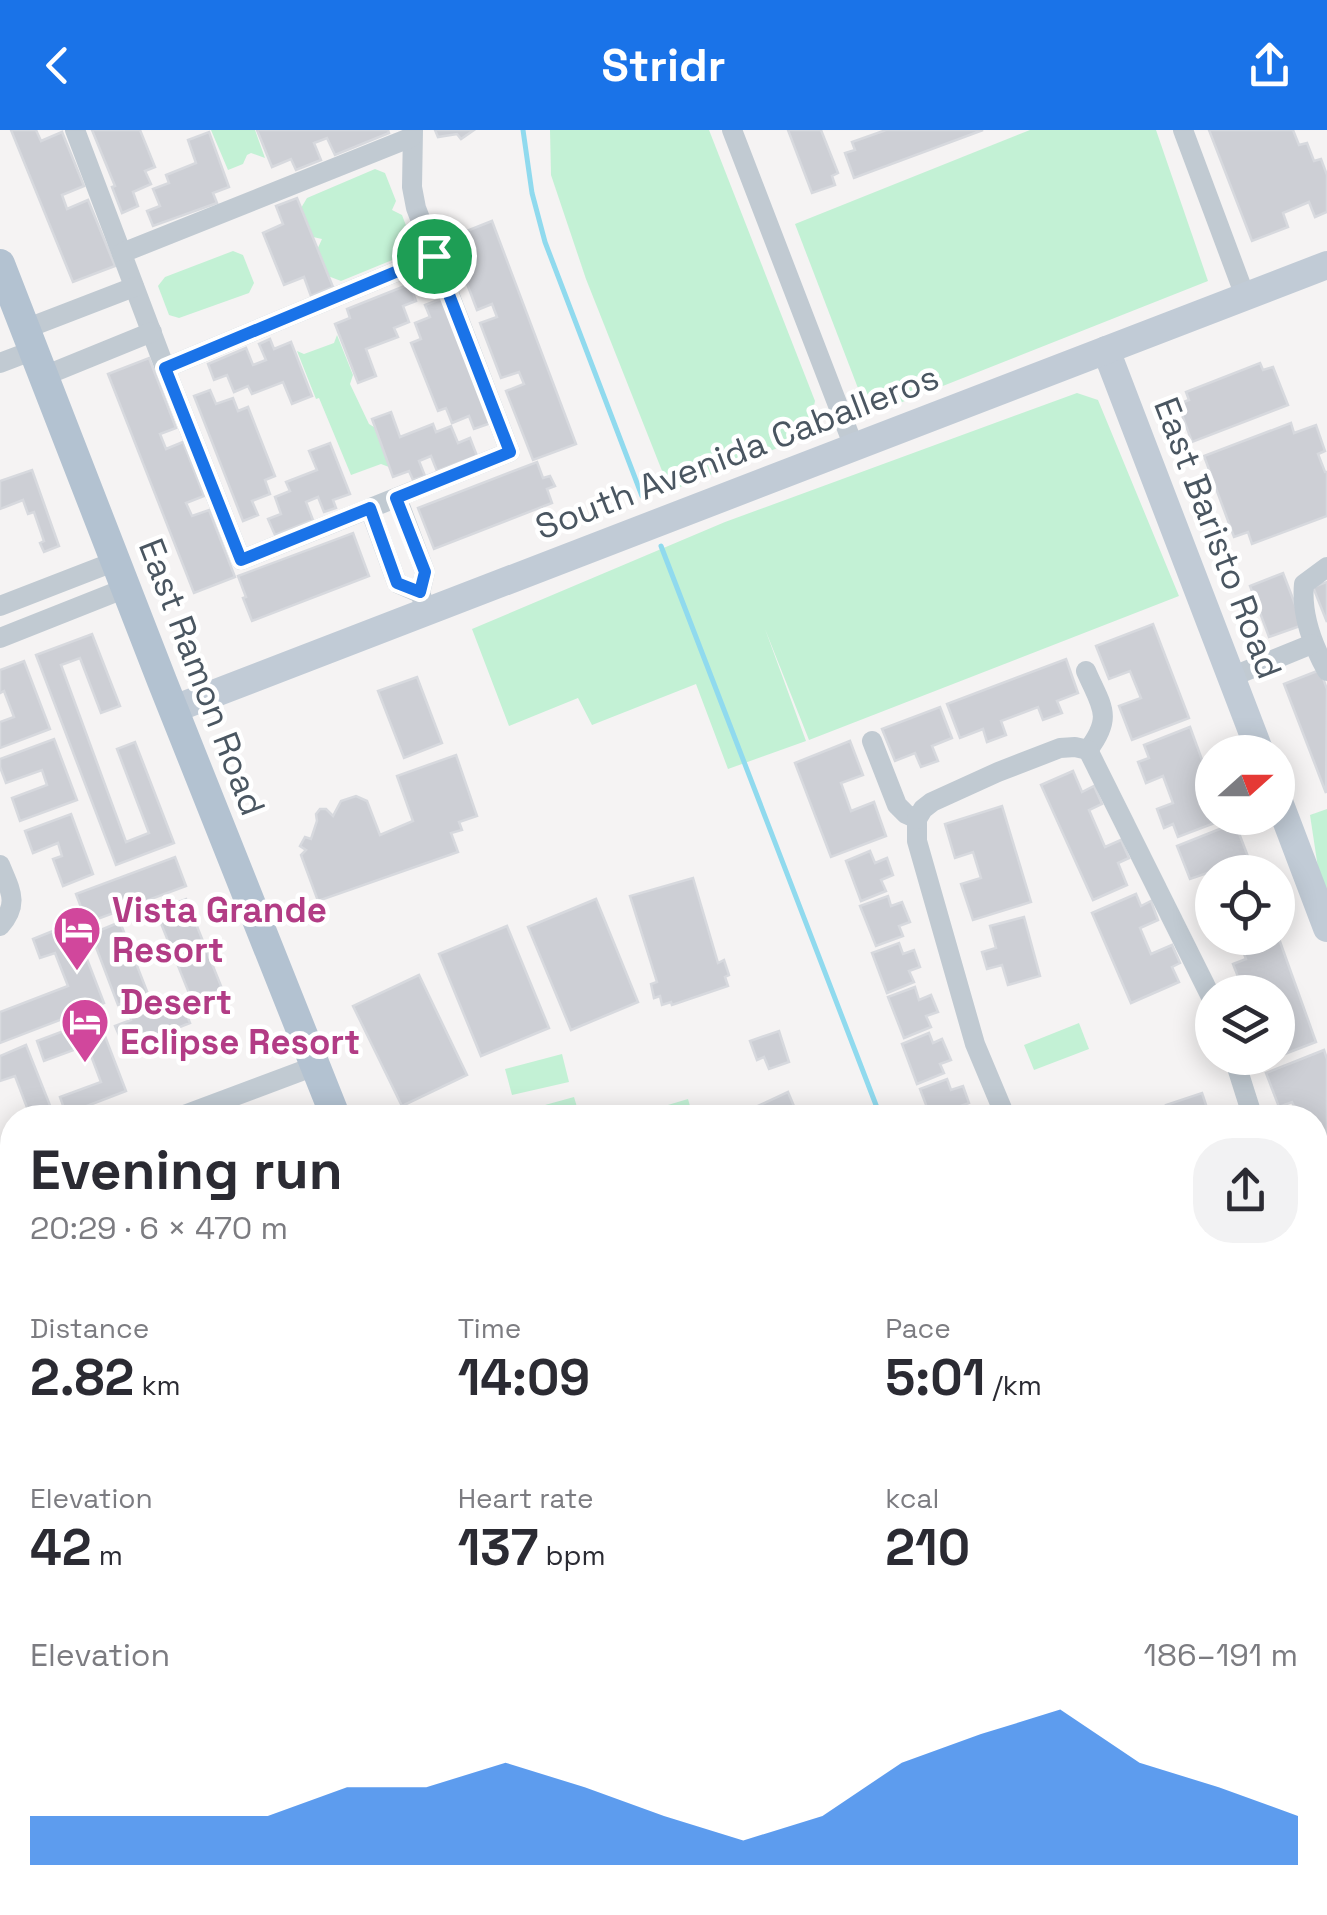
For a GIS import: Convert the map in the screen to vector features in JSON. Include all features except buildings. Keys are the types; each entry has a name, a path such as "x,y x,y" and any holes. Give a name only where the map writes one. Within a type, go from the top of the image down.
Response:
{"main road":[{"name":"East Ramon Road","path":"0,264 331,1105"}],"street":[{"path":"75,130 165,368 241,560 510,452 416,208 412,133 122,254"},
{"path":"732,130 854,447"},
{"path":"1183,130 1245,296"},
{"path":"165,368 434,256"},
{"name":"South Avenida Caballeros","path":"174,710 424,602 854,447 1327,265"},
{"path":"34,352 134,287"},
{"path":"0,364 34,352 152,332"},
{"name":"East Baristo Road","path":"1106,350 1254,735"},
{"path":"396,498 425,572 424,602"},
{"path":"370,508 397,583 424,602"},
{"path":"1327,567 1304,584 1302,600 1312,644 1327,670"},
{"path":"0,606 121,574"},
{"path":"0,638 121,574"},
{"path":"1231,676 1312,644"},
{"path":"1086,671 1104,712 1102,732 1088,750"},
{"path":"872,741 897,805 917,819"},
{"path":"1001,1105 976,1044 917,841 917,819 932,802 998,772 1060,748 1088,750"},
{"path":"1088,750 1200,975"},
{"path":"1292,835 1327,928"},
{"path":"0,865 12,900 11,912 0,926"},
{"path":"211,1105 315,1066"},
{"path":"1239,1075 1249,1105"}],"green space":[{"path":"211,130 255,130 265,158 251,153 243,164 228,170"},
{"path":"550,130 709,130 815,401 810,423 785,445 670,491 586,279 551,175"},
{"path":"1030,130 1156,130 1208,281 877,412 861,396 795,224"},
{"path":"375,169 385,173 396,201 392,210 402,215 413,244 407,254 341,281 328,276 317,250 322,239 313,237 301,208 307,198"},
{"path":"233,251 243,255 254,283 249,293 179,318 169,315 158,286 165,277"},
{"path":"337,335 353,375 350,384 374,427 389,467 381,464 351,475 297,351 304,354 334,343"},
{"path":"1077,393 1098,400 1179,596 809,740 765,629 806,741 728,769 696,684 592,725 578,698 509,726 472,629 725,522"},
{"path":"1327,809 1327,891 1318,868 1310,815"},
{"path":"1079,1023 1089,1049 1034,1070 1024,1045"},
{"path":"562,1054 569,1082 512,1095 505,1069"},
{"path":"574,1097 576,1105 545,1105"},
{"path":"688,1099 690,1105 668,1105"}],"waterway":[{"path":"523,130 532,193 545,242 642,496"},
{"path":"661,546 876,1105"}],"place":[{"name":"Vista Grande Resort","path":"77,972"},
{"name":"Desert Eclipse Resort","path":"85,1064"}],"route":[{"path":"434,256 510,452 396,498 425,572 420,592 397,583 370,508 241,560 165,368 434,256"}]}
